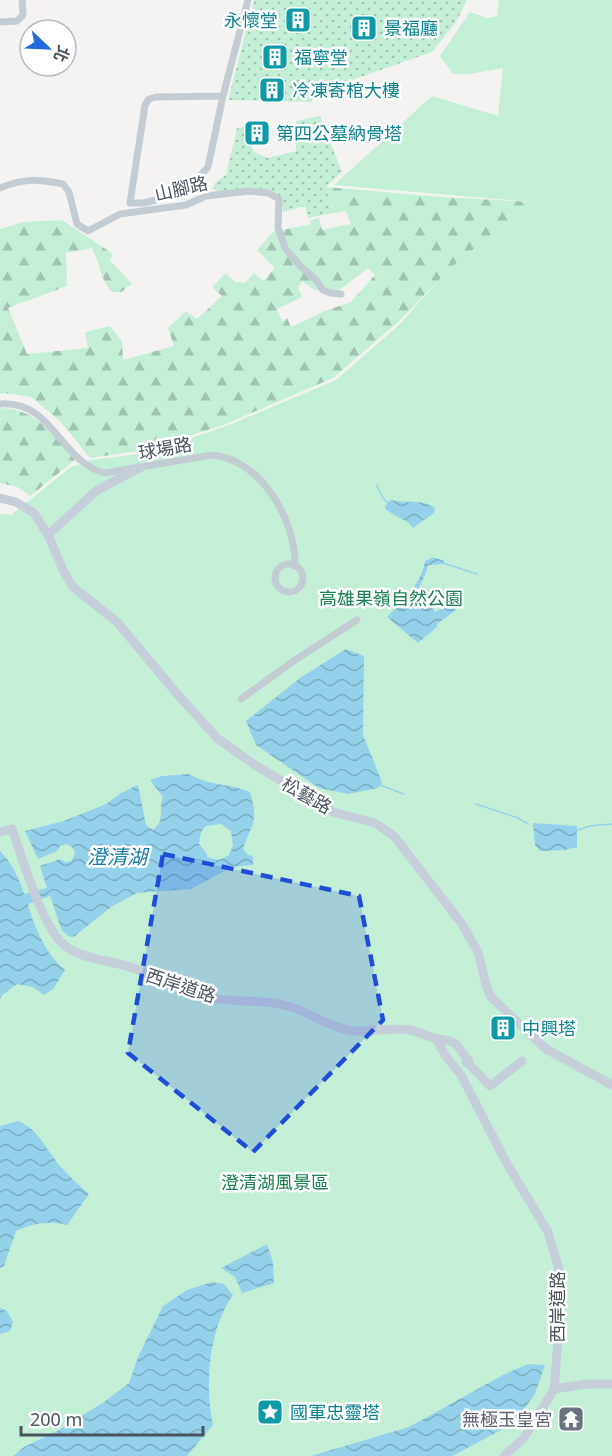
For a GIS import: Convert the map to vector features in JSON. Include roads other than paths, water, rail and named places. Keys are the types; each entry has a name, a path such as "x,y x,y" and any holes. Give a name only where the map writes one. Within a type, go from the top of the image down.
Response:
{"street":[{"path":"0,22 16,21 23,15 21,0"},
{"path":"223,96 149,99 145,105 130,203 144,203 186,192 208,167 223,96 248,0"},
{"name":"山腳路","path":"0,188 23,180 37,179 63,184 69,192 77,224 88,231 120,214 186,205 206,196 236,192 268,193 279,199 278,228 285,248 323,290 341,294"},
{"name":"球場路","path":"0,404 21,405 39,416 80,460 95,471 105,473 212,455 225,456 248,468 270,492 279,508 291,535 295,566 303,576 301,585 291,593 282,591 275,584 275,574 285,564 295,566"},
{"path":"48,535 96,491 141,467"},
{"name":"松藝路","path":"0,498 30,509 48,535 73,587 117,622 178,696 218,738 255,765 333,812 375,823 394,836 462,924 478,952 491,997 546,1049 612,1085"},
{"path":"39,519 46,538 59,561"},
{"path":"241,699 292,662 357,620"},
{"name":"西岸道路","path":"0,832 12,829 40,907 52,932 65,946 96,959 130,967 210,998 281,1005 354,1031 409,1030 436,1039 448,1040 457,1044 469,1060 467,1062 490,1086 522,1061"},
{"name":"西岸道路","path":"436,1039 457,1070 506,1162 548,1232 559,1269 558,1340 554,1389"},
{"path":"457,1070 467,1062"},
{"path":"504,1456 523,1439 554,1389 587,1384 612,1384"}],"water":[{"path":"391,500 424,503 435,508 434,513 413,528 409,523 386,510 385,506"},
{"path":"433,557 444,561 443,564 428,565 416,594 430,603 435,612 446,606 454,605 456,610 437,624 437,627 418,643 387,617 415,585 425,561"},
{"path":"346,649 364,656 363,735 382,782 378,788 348,794 319,788 256,745 246,721 300,678"},
{"name":"澄清湖","path":"189,774 205,781 250,792 254,816 243,849 248,855 253,856 253,865 232,867 191,889 137,893 111,907 75,936 70,937 62,931 50,896 28,904 42,940 58,964 65,970 53,989 44,995 33,987 17,984 1,996 0,1000 0,851 15,871 24,894 47,888 40,866 60,859 65,862 71,861 75,854 74,849 67,844 38,859 25,831 64,821 106,804 121,793 138,785 146,825 153,830 161,818 163,797 150,780 163,776","holes":["221,824 231,831 233,846 228,856 218,860 207,857 199,844 201,832 206,826"]},
{"path":"533,823 577,826 577,847 540,851 535,845"},
{"path":"18,1121 37,1135 62,1168 89,1194 67,1225 41,1224 16,1231 4,1266 0,1268 0,1126"},
{"path":"267,1244 273,1262 274,1283 242,1293 235,1277 221,1268"},
{"path":"212,1282 224,1284 233,1295 218,1324 211,1358 209,1393 213,1425 187,1456 13,1456 24,1447 59,1430 104,1402 129,1383 138,1357 163,1306 187,1290"},
{"path":"0,1308 7,1311 13,1322 10,1331 0,1334"},
{"path":"528,1364 545,1365 535,1394 519,1416 505,1428 452,1456 311,1456 409,1427 503,1375"}],"waterway":[{"path":"376,484 388,503"},
{"path":"443,563 477,574"},
{"path":"380,785 404,794"},
{"path":"476,804 518,818 528,824"},
{"path":"578,830 590,826 612,824"}],"place":[{"name":"永懷堂","path":"298,20"},
{"name":"景福廳","path":"364,28"},
{"name":"福寧堂","path":"275,57"},
{"name":"冷凍寄棺大樓","path":"272,90"},
{"name":"第四公墓納骨塔","path":"257,133"},
{"name":"中興塔","path":"503,1028"},
{"name":"國軍忠靈塔","path":"270,1412"},
{"name":"無極玉皇宮","path":"571,1419"}],"park label":[{"name":"高雄果嶺自然公園","path":"391,598"},
{"name":"澄清湖風景區","path":"275,1182"}]}
